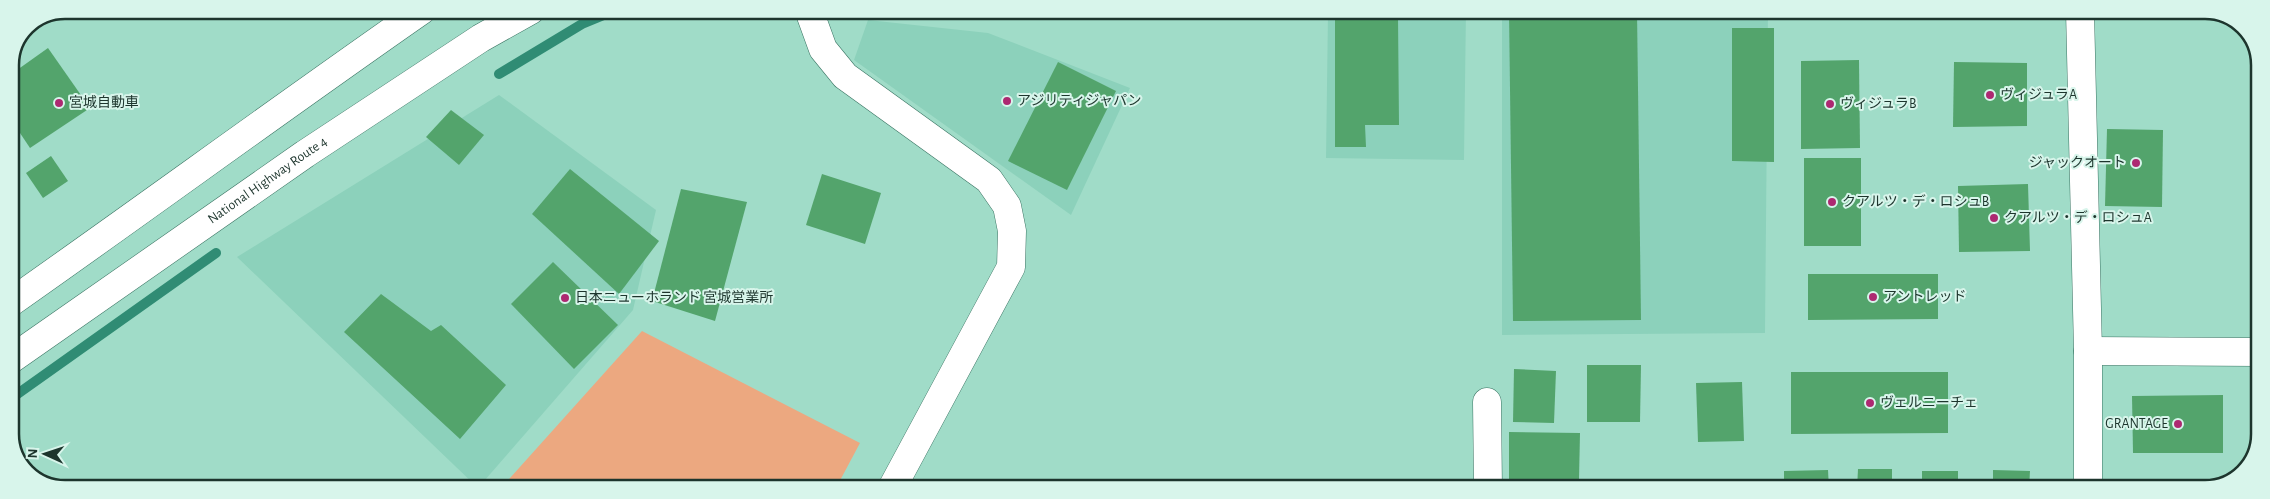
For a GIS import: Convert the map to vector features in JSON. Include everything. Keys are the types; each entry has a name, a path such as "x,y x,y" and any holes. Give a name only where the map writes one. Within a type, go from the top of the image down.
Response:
{"main road":[{"path":"19,297 269,116 409,19"},
{"name":"National Highway Route 4","path":"19,354 305,154 481,38 515,19"},
{"path":"812,19 823,49 845,76 988,180 1007,206 1012,230 1011,267 896,480"},
{"path":"2080,19 2088,351 2088,480"},
{"path":"2088,351 2251,352"},
{"path":"1488,402 1488,480"}],"shaded area":[{"path":"1328,19 1466,19 1464,160 1326,158"},
{"path":"1502,19 1768,19 1765,333 1502,335"},
{"path":"868,20 988,33 1130,88 1071,215 854,60"},
{"path":"499,95 656,210 633,310 485,480 470,480 237,257"},
{"path":"642,331 860,443 840,480 508,480"}],"building":[{"path":"1335,19 1398,19 1399,125 1365,125 1366,147 1335,147"},
{"path":"1509,19 1637,19 1641,320 1513,321"},
{"path":"1732,28 1774,28 1774,162 1732,161"},
{"path":"48,48 90,108 30,148 19,132 19,69"},
{"name":"ヴィジュラB","path":"1859,60 1860,148 1801,149 1801,61"},
{"path":"1058,62 1116,91 1067,190 1008,161"},
{"name":"ヴィジュラA","path":"1954,62 2027,63 2027,126 1953,127"},
{"path":"451,110 484,135 459,165 426,137"},
{"path":"2107,129 2163,130 2162,207 2105,206"},
{"path":"51,156 68,181 43,198 26,173"},
{"name":"クアルツ・デ・ロシュB","path":"1804,158 1861,158 1861,246 1804,246"},
{"path":"570,169 659,241 619,294 532,214"},
{"path":"822,174 881,193 865,244 806,225"},
{"name":"クアルツ・デ・ロシュA","path":"2028,184 2030,251 1959,252 1958,186"},
{"path":"681,189 747,202 715,321 652,301"},
{"path":"553,262 618,325 574,369 511,304"},
{"name":"アントレッド","path":"1808,274 1938,274 1938,319 1808,320"},
{"path":"381,294 431,331 441,325 506,385 460,439 344,332"},
{"path":"1587,365 1641,365 1640,422 1587,422"},
{"path":"1514,369 1556,371 1554,423 1513,422"},
{"name":"ヴェルニーチェ","path":"1791,372 1948,372 1948,433 1791,434"},
{"path":"1742,382 1744,441 1698,442 1696,383"},
{"name":"GRANTAGE","path":"2223,395 2223,453 2133,453 2132,396"},
{"path":"1509,432 1580,433 1579,480 1509,480"},
{"path":"1858,469 1892,469 1892,480 1857,480"},
{"path":"1828,470 1829,480 1784,480 1784,471"},
{"path":"1993,470 2030,471 2030,480 1993,480"},
{"path":"1922,471 1958,471 1958,480 1922,480"}],"waterway":[{"path":"499,74 582,24 594,19"},
{"path":"19,393 216,253"}],"place":[{"name":"ヴィジュラA","path":"1990,95"},
{"name":"アジリティジャパン","path":"1007,101"},
{"name":"宮城自動車","path":"59,103"},
{"name":"ヴィジュラB","path":"1830,104"},
{"name":"ジャックオート","path":"2136,163"},
{"name":"クアルツ・デ・ロシュB","path":"1832,202"},
{"name":"クアルツ・デ・ロシュA","path":"1994,218"},
{"name":"アントレッド","path":"1873,297"},
{"name":"日本ニューホランド 宮城営業所","path":"565,298"},
{"name":"ヴェルニーチェ","path":"1870,403"},
{"name":"GRANTAGE","path":"2178,424"}]}
